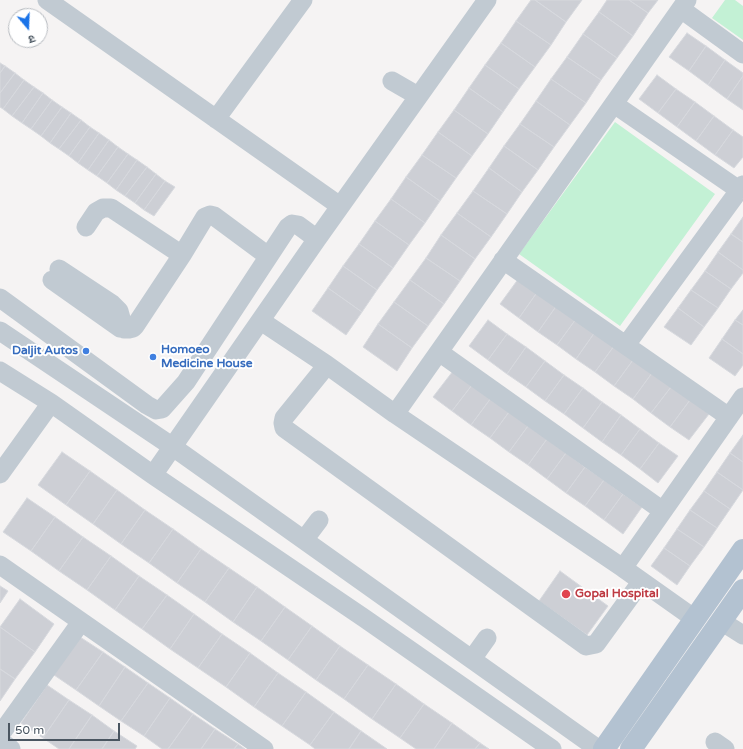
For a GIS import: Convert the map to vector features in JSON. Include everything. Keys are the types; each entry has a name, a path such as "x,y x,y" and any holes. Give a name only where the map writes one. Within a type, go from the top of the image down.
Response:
{"main road":[{"path":"604,749 743,550"},
{"path":"631,749 743,590"}],"street":[{"path":"47,0 340,206"},
{"path":"154,476 340,206 486,0"},
{"path":"216,119 301,1"},
{"path":"395,414 684,5 743,54"},
{"path":"392,81 418,96"},
{"path":"614,104 741,188 626,345"},
{"path":"86,227 96,212 103,208 111,208 182,254"},
{"path":"55,275 112,304 119,311 124,329 133,328 135,326 205,217 214,216 268,256"},
{"path":"0,298 141,401 156,410 162,409 186,382 288,227 292,224 298,225 317,239"},
{"path":"503,260 729,417"},
{"path":"261,321 622,568 694,620"},
{"path":"0,331 173,447 598,749"},
{"path":"438,352 663,510"},
{"path":"327,365 284,418 284,428 586,646 596,644 641,582"},
{"path":"0,372 51,403 154,476 364,618 552,749"},
{"path":"186,382 208,396"},
{"path":"622,568 743,396"},
{"path":"0,474 51,403"},
{"path":"304,540 319,520"},
{"path":"0,565 264,749"},
{"path":"721,621 743,635"},
{"path":"0,736 81,622"},
{"path":"472,659 487,638"},
{"path":"0,741 12,749"}],"green space":[{"path":"725,0 735,0 743,6 743,40 712,18"},
{"path":"615,122 715,194 620,326 519,254"}],"building":[{"path":"531,0 535,0 566,22 551,45 516,21"},
{"path":"535,0 582,0 566,22"},
{"path":"607,0 629,0 648,13 633,36 599,12"},
{"path":"629,0 658,0 648,13"},
{"path":"599,12 633,36 617,58 583,34"},
{"path":"516,21 551,45 535,67 501,43"},
{"path":"687,33 706,46 689,71 669,57"},
{"path":"583,34 617,58 601,80 567,57"},
{"path":"501,43 535,67 519,89 485,65"},
{"path":"706,46 725,60 708,85 689,71"},
{"path":"567,57 601,80 586,103 551,79"},
{"path":"725,60 743,73 743,76 727,99 708,85"},
{"path":"0,63 5,66 0,73"},
{"path":"485,65 519,89 503,112 469,88"},
{"path":"5,66 15,73 0,93 0,73"},
{"path":"15,73 24,80 3,109 0,107 0,93"},
{"path":"657,75 676,89 658,113 639,99"},
{"path":"743,76 743,110 727,99"},
{"path":"551,79 586,103 570,125 536,101"},
{"path":"24,80 34,87 12,116 3,109"},
{"path":"34,87 43,93 22,123 12,116"},
{"path":"469,88 503,112 488,134 454,110"},
{"path":"676,89 695,102 677,127 658,113"},
{"path":"43,93 52,100 31,129 22,123"},
{"path":"52,100 62,107 41,136 31,129"},
{"path":"536,101 570,125 554,147 520,124"},
{"path":"695,102 714,116 696,141 677,127"},
{"path":"62,107 71,113 50,143 41,136"},
{"path":"454,110 488,134 472,156 438,132"},
{"path":"71,113 81,120 59,149 50,143"},
{"path":"714,116 733,130 715,155 696,141"},
{"path":"81,120 90,127 69,156 59,149"},
{"path":"520,124 554,147 538,170 504,146"},
{"path":"90,127 99,133 78,163 69,156"},
{"path":"733,130 743,137 743,157 734,168 715,155"},
{"path":"438,132 472,156 456,178 422,155"},
{"path":"99,133 109,140 88,170 78,163"},
{"path":"109,140 118,147 97,176 88,170"},
{"path":"504,146 538,170 522,192 489,168"},
{"path":"118,147 128,154 107,183 97,176"},
{"path":"128,154 137,160 116,190 107,183"},
{"path":"422,155 456,178 440,201 406,177"},
{"path":"137,160 147,167 125,196 116,190"},
{"path":"147,167 156,174 135,203 125,196"},
{"path":"489,168 522,192 507,214 473,191"},
{"path":"156,174 165,181 144,210 135,203"},
{"path":"406,177 440,201 425,223 391,199"},
{"path":"165,181 175,187 154,216 144,210"},
{"path":"473,191 507,214 491,237 457,213"},
{"path":"391,199 425,223 409,245 375,221"},
{"path":"457,213 491,237 475,259 441,235"},
{"path":"743,217 743,242 731,234"},
{"path":"375,221 409,245 393,268 359,244"},
{"path":"731,234 743,242 743,270 718,252"},
{"path":"441,235 475,259 460,281 426,258"},
{"path":"359,244 393,268 377,290 343,266"},
{"path":"718,252 743,270 743,273 731,289 705,271"},
{"path":"426,258 460,281 444,304 410,280"},
{"path":"343,266 377,290 362,312 328,288"},
{"path":"705,271 731,289 718,308 691,290"},
{"path":"519,278 538,291 519,318 500,304"},
{"path":"410,280 444,304 428,326 394,302"},
{"path":"328,288 362,312 346,335 312,311"},
{"path":"691,290 718,308 704,327 678,308"},
{"path":"538,291 557,305 538,332 519,318"},
{"path":"394,302 428,326 412,348 378,324"},
{"path":"557,305 576,319 557,345 538,332"},
{"path":"678,308 704,327 691,345 664,327"},
{"path":"743,310 743,325 735,320"},
{"path":"576,319 595,332 576,359 557,345"},
{"path":"488,320 507,334 488,360 469,346"},
{"path":"735,320 743,325 743,354 722,339"},
{"path":"378,324 412,348 397,371 363,347"},
{"path":"595,332 614,346 595,372 576,359"},
{"path":"507,334 526,347 507,374 488,360"},
{"path":"722,339 743,354 743,365 735,376 709,358"},
{"path":"614,346 633,360 614,386 595,372"},
{"path":"526,347 545,361 526,387 507,374"},
{"path":"633,360 652,373 633,399 614,386"},
{"path":"545,361 564,375 545,401 526,387"},
{"path":"453,371 472,385 452,411 433,397"},
{"path":"652,373 671,387 651,413 633,399"},
{"path":"564,375 583,388 564,414 545,401"},
{"path":"472,385 491,398 471,425 452,411"},
{"path":"671,387 690,400 670,427 651,413"},
{"path":"583,388 602,402 583,428 564,414"},
{"path":"491,398 509,412 490,438 471,425"},
{"path":"690,400 709,414 689,440 670,427"},
{"path":"602,402 621,415 602,442 583,428"},
{"path":"509,412 528,426 509,452 490,438"},
{"path":"621,415 640,429 621,455 602,442"},
{"path":"528,426 547,439 528,465 509,452"},
{"path":"640,429 659,443 640,469 621,455"},
{"path":"743,435 743,462 730,453"},
{"path":"547,439 566,453 547,479 528,465"},
{"path":"659,443 678,456 658,483 640,469"},
{"path":"62,452 90,471 66,505 38,485"},
{"path":"566,453 585,467 566,493 547,479"},
{"path":"730,453 743,462 743,490 717,472"},
{"path":"585,467 604,480 585,506 566,493"},
{"path":"90,471 117,490 93,524 66,505"},
{"path":"717,472 743,490 730,509 704,491"},
{"path":"604,480 623,494 604,520 585,506"},
{"path":"117,490 145,510 121,544 93,524"},
{"path":"704,491 730,509 717,528 690,510"},
{"path":"623,494 642,507 623,534 604,520"},
{"path":"27,498 55,517 31,551 3,532"},
{"path":"145,510 173,529 149,563 121,544"},
{"path":"690,510 717,528 704,547 677,529"},
{"path":"55,517 83,537 59,571 31,551"},
{"path":"173,529 201,549 177,583 149,563"},
{"path":"677,529 704,547 690,566 664,548"},
{"path":"83,537 111,556 87,590 59,571"},
{"path":"664,548 690,566 677,585 651,566"},
{"path":"201,549 229,568 205,602 177,583"},
{"path":"111,556 139,576 115,610 87,590"},
{"path":"229,568 257,587 233,622 205,602"},
{"path":"560,571 608,606 587,635 539,601"},
{"path":"139,576 167,595 142,629 115,610"},
{"path":"0,586 8,591 0,603"},
{"path":"257,587 285,607 261,641 233,622"},
{"path":"167,595 194,614 170,649 142,629"},
{"path":"20,599 54,624 35,652 0,627"},
{"path":"285,607 312,626 288,660 261,641"},
{"path":"194,614 222,634 198,668 170,649"},
{"path":"312,626 340,646 316,680 288,660"},
{"path":"0,627 35,652 15,679 0,669"},
{"path":"222,634 250,653 226,687 198,668"},
{"path":"80,637 103,652 76,690 54,675"},
{"path":"340,646 368,665 344,699 316,680"},
{"path":"103,652 125,667 99,706 76,690"},
{"path":"250,653 278,673 254,707 226,687"},
{"path":"368,665 396,684 372,719 344,699"},
{"path":"125,667 148,683 121,721 99,706"},
{"path":"0,669 15,679 0,701"},
{"path":"278,673 306,692 282,726 254,707"},
{"path":"148,683 170,698 144,736 121,721"},
{"path":"396,684 424,704 400,738 372,719"},
{"path":"47,685 69,700 43,738 21,723"},
{"path":"306,692 334,712 310,745 282,726"},
{"path":"170,698 193,714 168,749 162,749 144,736"},
{"path":"69,700 92,715 69,749 59,749 43,738"},
{"path":"424,704 452,723 434,749 416,749 400,738"},
{"path":"334,712 361,731 349,749 315,749 310,745"},
{"path":"193,714 215,729 201,749 168,749"},
{"path":"92,715 114,731 102,749 69,749"},
{"path":"452,723 480,743 475,749 434,749"},
{"path":"215,729 238,744 234,749 201,749"},
{"path":"114,731 137,746 135,749 102,749"},
{"path":"361,731 387,749 349,749"},
{"path":"480,743 489,749 475,749"},
{"path":"238,744 245,749 234,749"}],"place":[{"name":"Daljit Autos","path":"86,351"},
{"name":"Homoeo Medicine House","path":"153,357"},
{"name":"Gopal Hospital","path":"566,594"}]}
